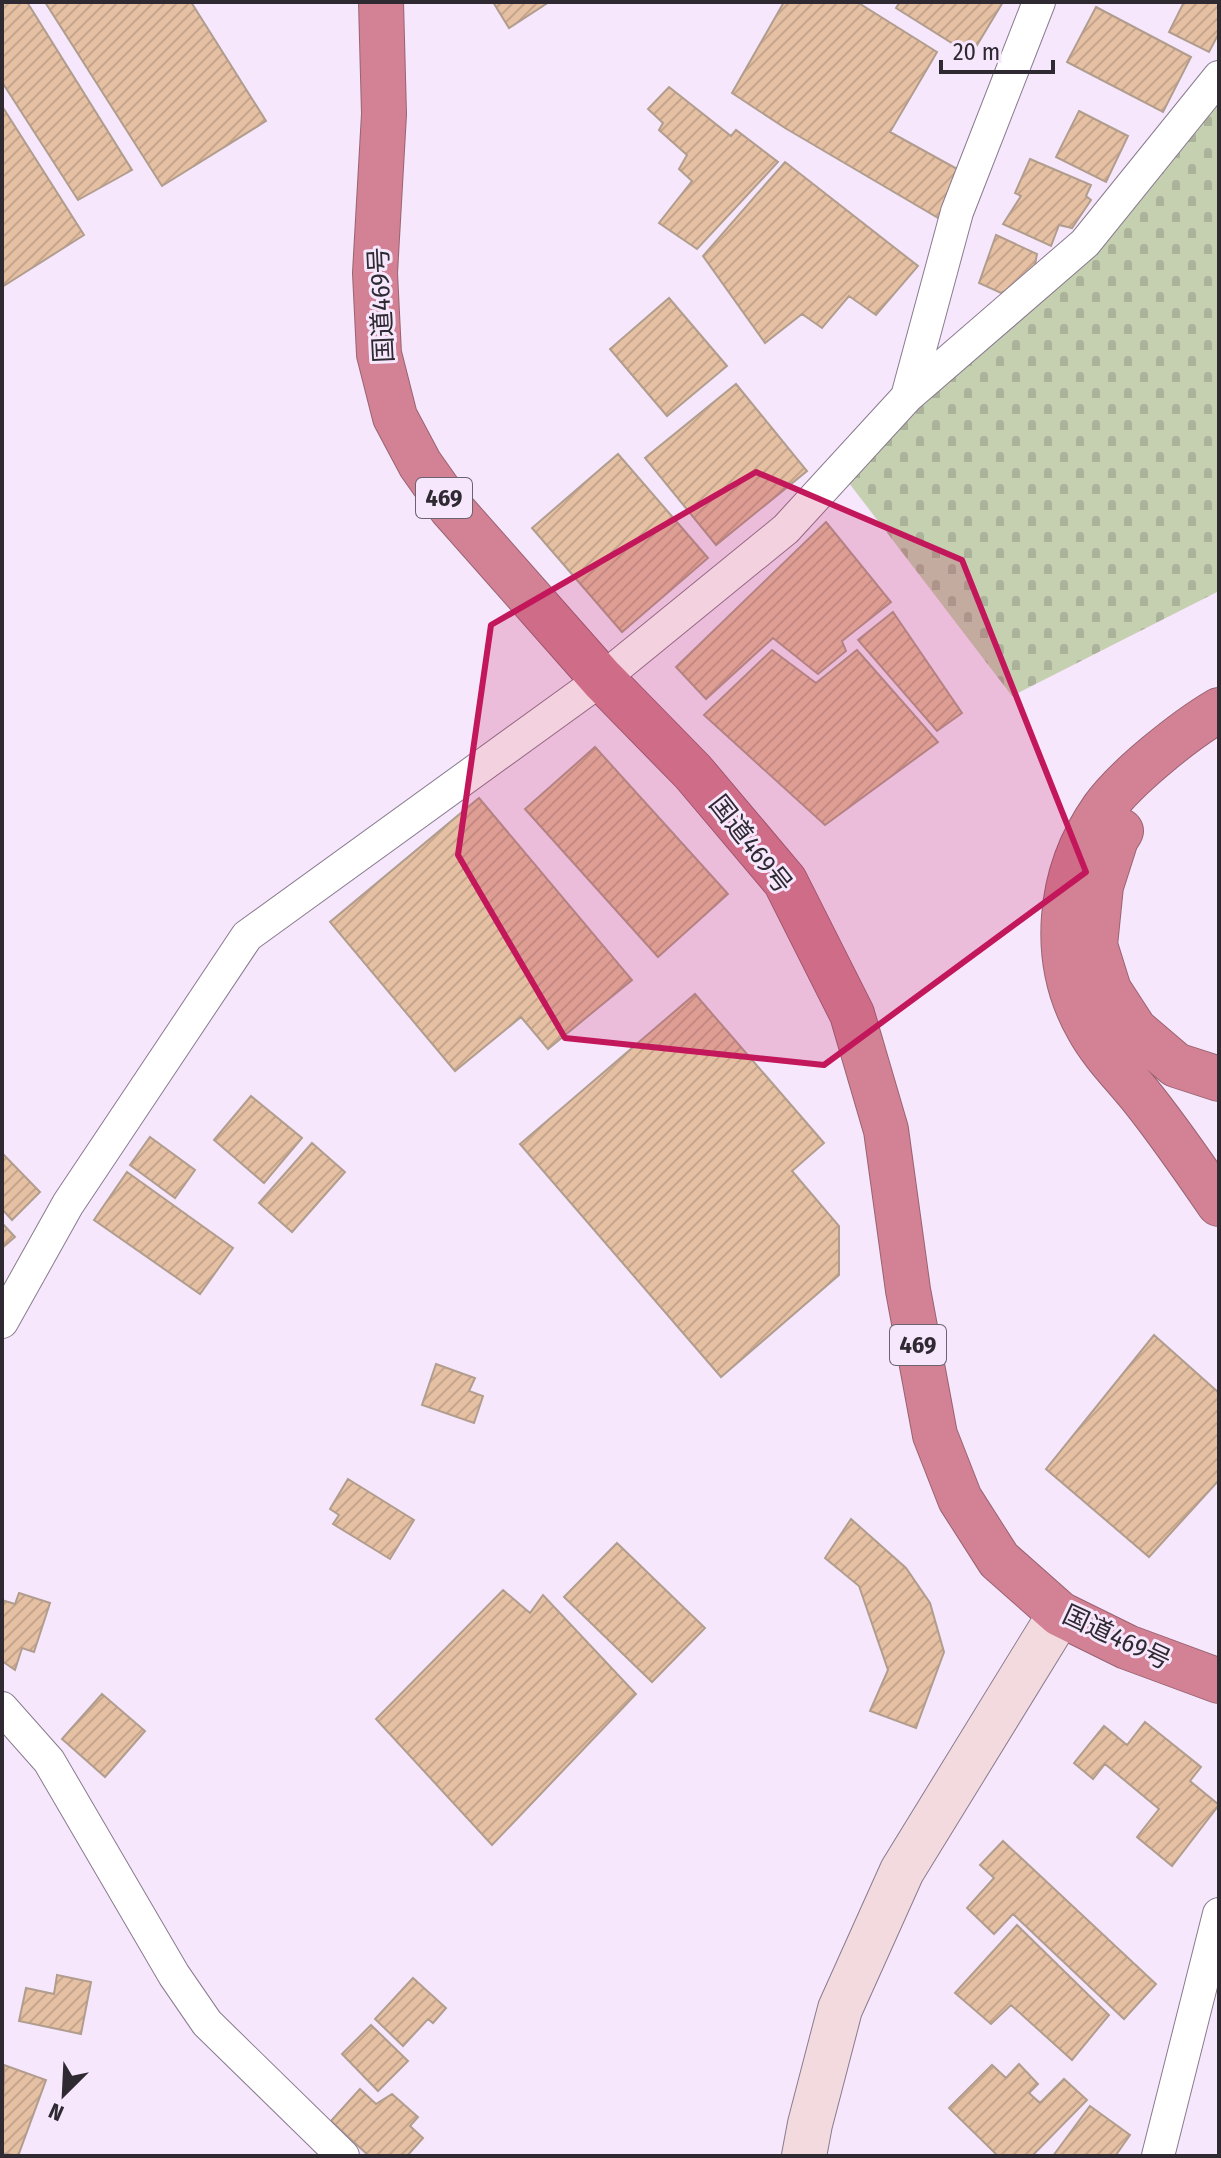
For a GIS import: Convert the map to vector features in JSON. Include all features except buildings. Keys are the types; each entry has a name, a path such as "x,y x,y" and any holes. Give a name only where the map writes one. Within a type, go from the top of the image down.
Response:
{"highway":[{"name":"国道469号","path":"381,2 384,114 375,273 379,354 395,417 420,464 451,508 602,679 693,772 785,881 852,1014 886,1130 908,1290 935,1435 960,1499 999,1560 1060,1614 1127,1647 1219,1681"},
{"path":"1219,710 1150,761 1103,808 1081,849 1065,899 1063,942 1068,981 1088,1029 1166,1128 1219,1204"},
{"path":"1219,736 1185,758 1146,793 1116,839 1101,886 1095,945 1109,990 1135,1030 1176,1065 1219,1079"}],"street":[{"path":"907,397 957,212 1039,2"},
{"path":"2,1322 68,1204 247,936 602,679 786,529 907,397 1085,243 1219,77"},
{"path":"804,2156 840,2009 902,1871 1060,1614"},
{"path":"2,1708 49,1761 174,1975 207,2023 343,2156"},
{"path":"1158,2156 1219,1914"}],"highlighted area":[{"path":"756,472 962,560 1086,872 824,1065 565,1038 458,855 491,625"}],"green space":[{"path":"1219,86 1219,591 1012,696 839,470 1090,259"}]}
